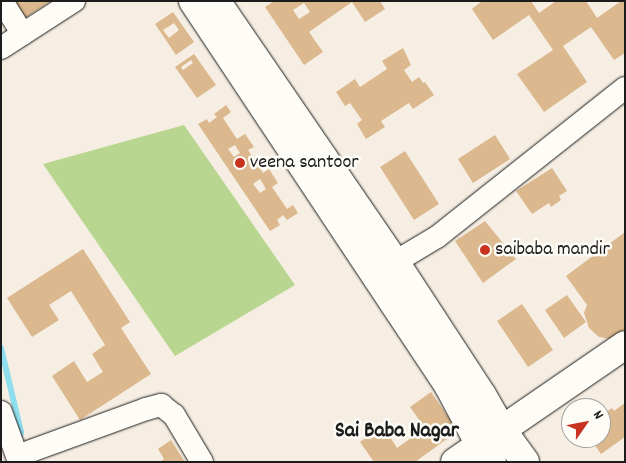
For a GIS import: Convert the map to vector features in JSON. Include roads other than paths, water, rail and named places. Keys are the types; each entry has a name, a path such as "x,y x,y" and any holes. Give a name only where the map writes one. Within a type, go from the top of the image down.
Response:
{"street":[{"path":"2,1 23,34"},
{"path":"1,48 74,1"},
{"path":"193,1 448,385 486,454"},
{"path":"216,1 395,262 524,462"},
{"path":"395,262 437,237 625,88"},
{"path":"455,462 486,454 502,430 625,346"},
{"path":"1,412 9,456 146,409 162,406 174,415 202,462"}],"waterway":[{"path":"1,348 21,432 19,439"}],"place":[{"name":"veena santoor","path":"240,163"},
{"name":"saibaba mandir","path":"485,250"}],"district":[{"name":"Sai Baba Nagar","path":"397,432"}]}
